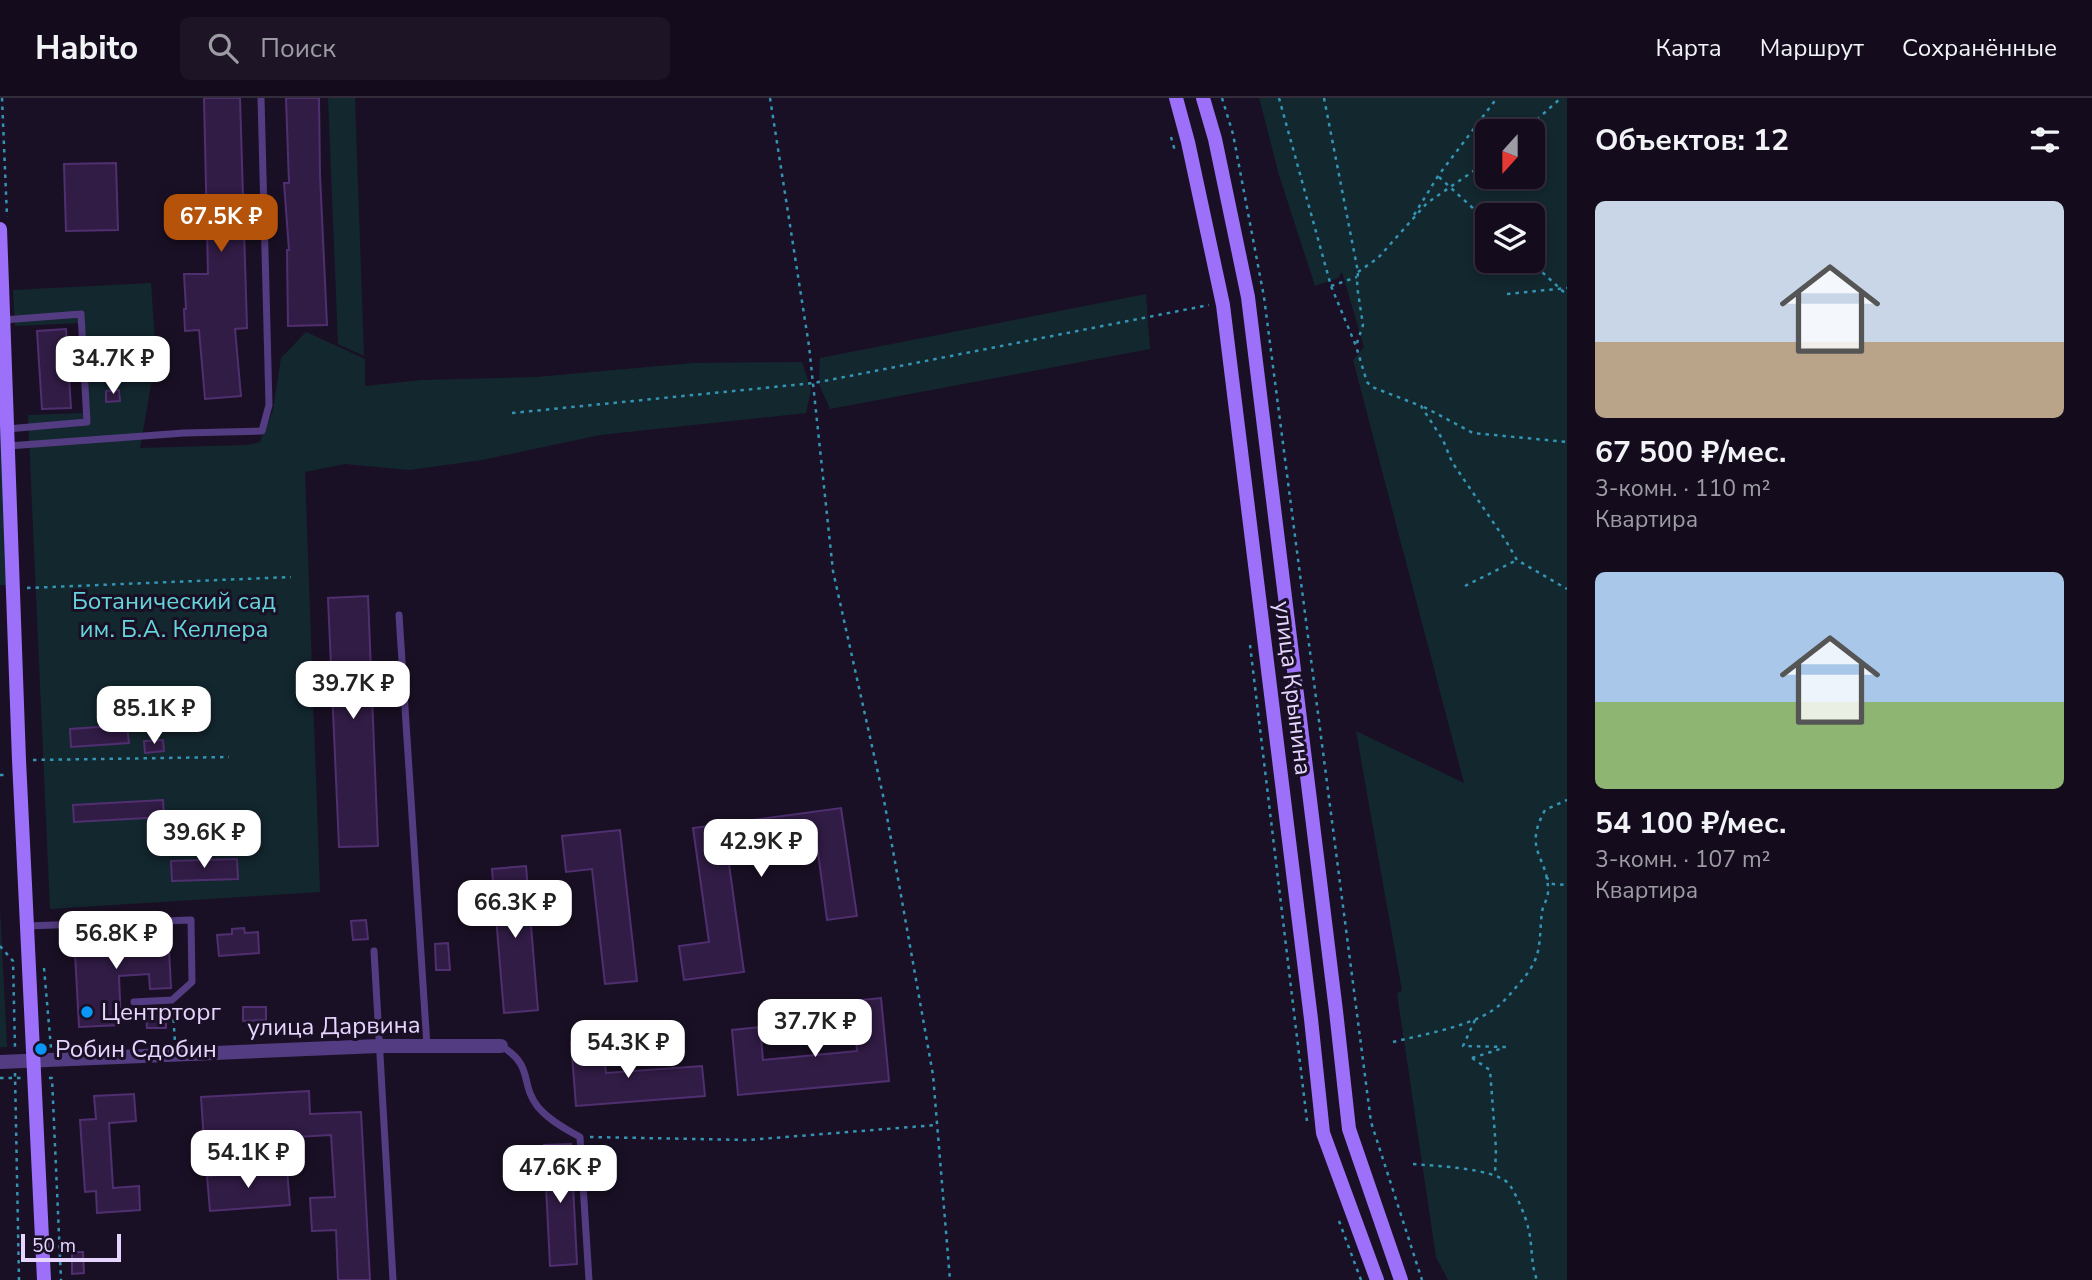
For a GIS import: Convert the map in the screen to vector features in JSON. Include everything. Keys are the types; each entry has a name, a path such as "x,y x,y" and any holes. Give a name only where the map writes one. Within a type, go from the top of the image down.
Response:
{"main road":[{"name":"улица Крынина","path":"1176,98 1223,305 1323,1133 1377,1280"},
{"name":"улица Крынина","path":"1203,98 1215,139 1248,297 1349,1129 1401,1280"},
{"path":"0,229 7,446 7,589 19,761 44,1280"}],"street":[{"name":"улица Дарвина","path":"8,1061 379,1046 501,1046"}],"lane":[{"path":"7,446 184,433 262,431 269,405 261,98"},
{"path":"3,320 80,314 87,422 6,429"},
{"path":"398,615 427,1046"},
{"path":"27,926 191,920 192,982 172,1000 134,1002"},
{"path":"374,951 393,1280"},
{"path":"501,1046 515,1054 521,1062 538,1107 580,1137 589,1280"}],"path":[{"path":"770,98 810,345 833,571 884,800 933,1075 950,1280"},
{"path":"1222,98 1233,134 1265,298 1371,1122 1422,1280"},
{"path":"1279,98 1331,286 1356,346 1367,382 1372,387 1421,406 1474,433 1567,442"},
{"path":"1324,98 1358,275 1363,325 1356,346"},
{"path":"1409,223 1438,176 1497,98"},
{"path":"1537,119 1560,98"},
{"path":"1331,286 1358,275 1378,258 1427,203 1475,169"},
{"path":"1438,176 1475,211"},
{"path":"1543,273 1567,295"},
{"path":"1507,294 1567,288"},
{"path":"512,413 814,383 1209,305"},
{"path":"1421,406 1443,440 1452,463 1517,560 1567,589"},
{"path":"1465,586 1517,560"},
{"path":"7,589 291,577"},
{"path":"19,761 229,757"},
{"path":"1393,1042 1475,1020 1509,996 1530,971 1539,944 1542,909 1549,894 1537,853 1535,835 1545,810 1567,800"},
{"path":"1546,877 1553,884 1567,885"},
{"path":"0,946 13,961 8,1061 15,1077 19,1280"},
{"path":"43,964 52,1078"},
{"path":"172,1000 175,1053"},
{"path":"1475,1020 1463,1045 1506,1048 1472,1058 1490,1070 1496,1149 1495,1174"},
{"path":"0,1078 15,1077"},
{"path":"580,1137 748,1140 936,1125"},
{"path":"1413,1164 1495,1174 1509,1183 1528,1224 1531,1260 1537,1280"}],"green space":[{"path":"328,98 355,98 364,356 338,344"},
{"path":"1259,98 1567,98 1567,1280 1448,1280 1436,1257 1397,993 1402,991 1356,731 1464,783 1353,360 1364,347 1342,272 1338,278 1315,286 1279,175"},
{"name":"Ботанический сад им. Б.А. Келлера","path":"151,283 156,356 140,448 247,445 260,442 273,410 281,358 306,332 365,359 365,386 422,380 536,377 693,363 802,362 811,390 806,413 600,435 482,460 409,470 345,464 305,472 320,892 50,909 28,415 84,413 81,323 15,326 13,290"},
{"path":"1146,294 1150,349 830,409 819,384 820,358"},
{"path":"0,338 9,585 0,585"},
{"path":"0,907 7,1047 0,1047"}],"building":[{"path":"204,98 240,98 247,328 235,329 241,396 205,399 199,330 185,331 184,309 184,274 208,274"},
{"path":"286,98 319,98 327,325 288,326 289,250 284,183 289,183"},
{"path":"116,163 118,230 66,231 64,164"},
{"path":"66,329 71,408 42,409 37,331"},
{"path":"119,390 120,401 106,402 106,391"},
{"path":"368,596 378,846 339,847 328,598"},
{"path":"127,725 129,743 71,747 70,729"},
{"path":"163,740 164,751 145,753 144,741"},
{"path":"163,800 164,817 74,822 73,805"},
{"path":"841,808 857,916 827,920 817,845 728,857 744,972 684,980 679,946 709,942 693,828"},
{"path":"620,830 637,981 605,984 592,869 566,872 562,836"},
{"path":"237,859 238,879 172,881 171,861"},
{"path":"526,866 538,1010 504,1013 492,869"},
{"path":"366,920 368,939 353,940 351,921"},
{"path":"244,928 245,933 258,932 259,953 219,956 217,935 232,934 232,929"},
{"path":"168,930 171,988 150,989 149,974 119,976 121,1025 79,1027 74,935"},
{"path":"448,943 450,970 436,970 435,944"},
{"path":"881,998 889,1081 738,1095 732,1030 760,1027 763,1060 857,1051 852,1001"},
{"path":"243,1007 266,1007 266,1020 243,1021"},
{"path":"166,1015 166,1028 147,1028 146,1016"},
{"path":"603,1040 606,1073 702,1066 705,1096 576,1106 571,1042"},
{"path":"309,1091 310,1114 361,1112 370,1280 338,1280 336,1230 312,1231 310,1198 335,1197 331,1135 204,1142 201,1097"},
{"path":"134,1094 136,1121 109,1123 113,1188 139,1186 140,1210 97,1213 96,1191 85,1192 80,1120 96,1119 94,1096"},
{"path":"571,1144 577,1264 550,1266 544,1145"},
{"path":"287,1170 290,1205 210,1211 207,1176"},
{"path":"72,1252 83,1252 84,1273 72,1274"}],"place":[{"name":"Центрторг","path":"87,1012"},
{"name":"Робин Сдобин","path":"41,1049"}]}
